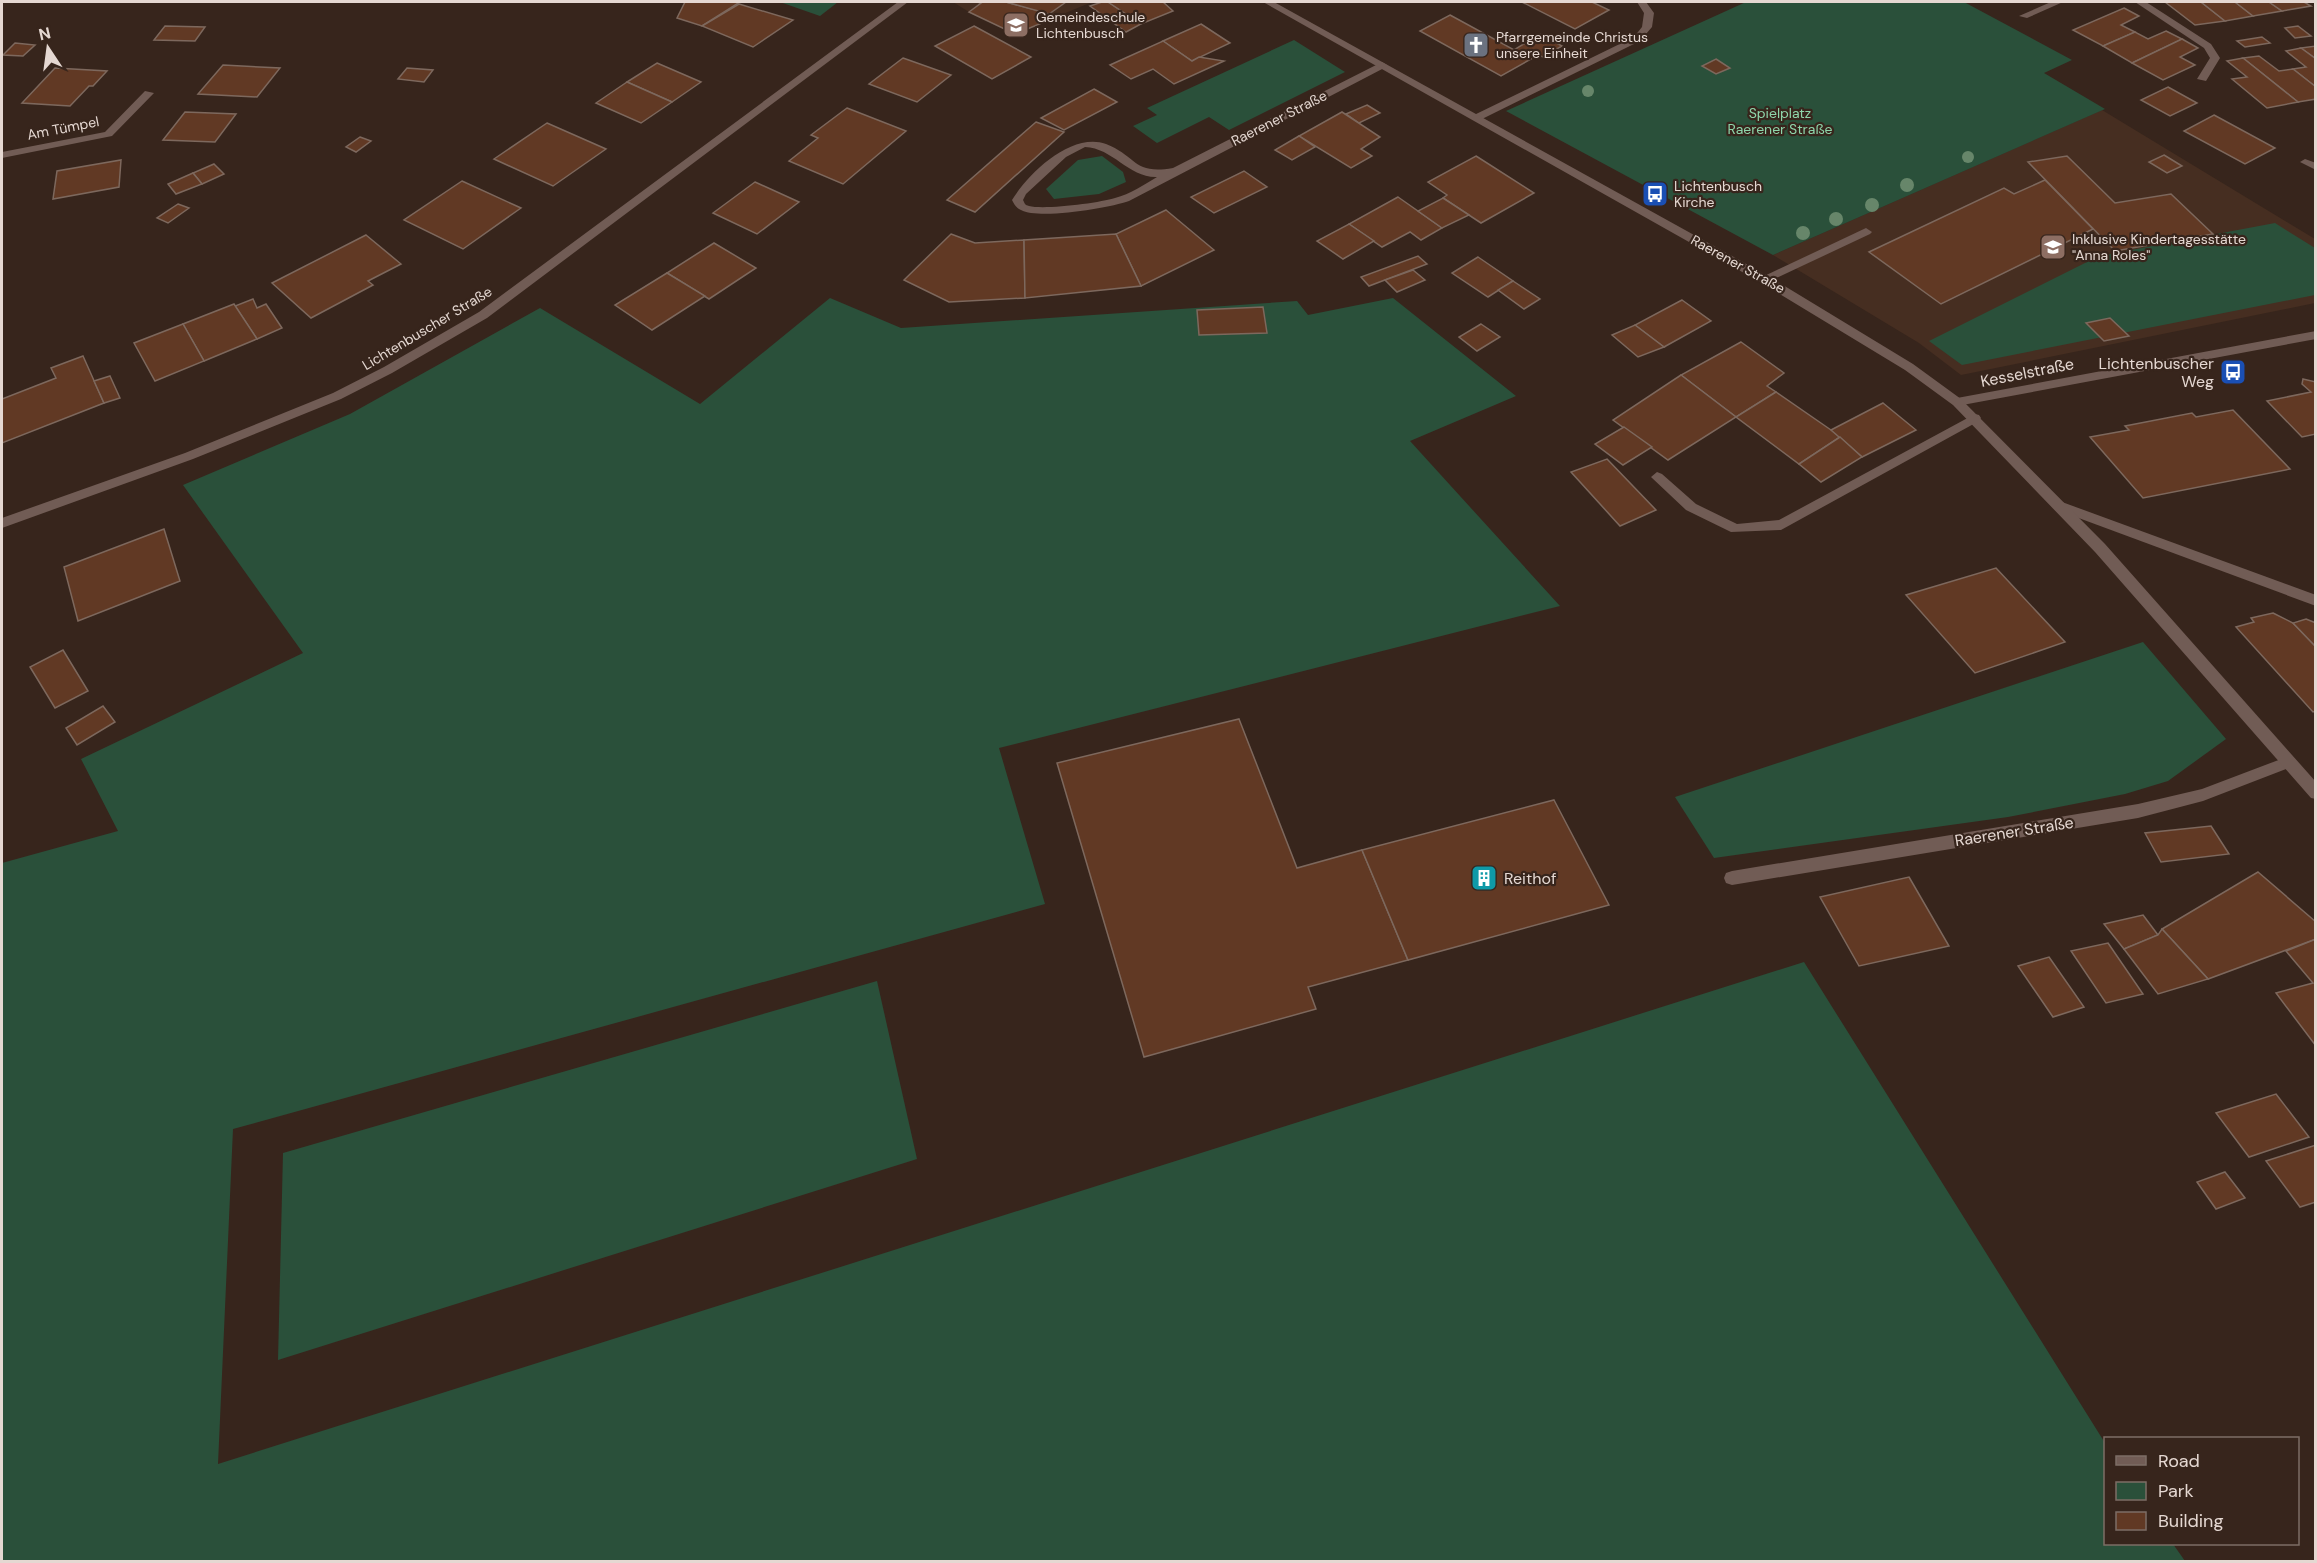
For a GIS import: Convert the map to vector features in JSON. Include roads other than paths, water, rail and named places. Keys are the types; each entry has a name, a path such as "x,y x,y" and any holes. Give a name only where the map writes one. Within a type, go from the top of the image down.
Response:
{"street":[{"name":"Lichtenbuscher Straße","path":"2,524 200,452 337,396 388,370 483,315 903,2"},
{"name":"Raerener Straße","path":"1268,2 1764,279 1910,367 1957,402 2062,507 2316,793"},
{"path":"1476,118 1637,39 1647,27 1649,13 1642,2"},
{"path":"2024,16 2058,2"},
{"path":"2140,2 2208,46 2215,58 2202,79"},
{"name":"Raerener Straße","path":"1176,171 1144,173 1104,145 1092,143 1073,147 1022,192 1017,200 1022,207 1030,210 1110,202 1136,193 1382,65"},
{"name":"Am Tümpel","path":"2,155 108,134 149,93"},
{"path":"1764,279 1866,232"},
{"name":"Kesselstraße","path":"1957,402 2316,335"},
{"path":"1657,477 1691,507 1736,529 1781,525 1975,418"},
{"name":"Raerener Straße","path":"2062,507 2316,601"},
{"name":"Raerener Straße","path":"1732,878 2138,811 2203,795 2289,762"}],"place":[{"name":"Gemeindeschule Lichtenbusch","path":"1016,25"},
{"name":"Pfarrgemeinde Christus unsere Einheit","path":"1476,45"},
{"name":"Lichtenbusch Kirche","path":"1655,194"},
{"name":"Inklusive Kindertagesstätte \"Anna Roles\"","path":"2053,247"},
{"name":"Lichtenbuscher Weg","path":"2233,372"},
{"name":"Reithof","path":"1484,878"}],"park label":[{"name":"Spielplatz Raerener Straße","path":"1780,122"}]}
